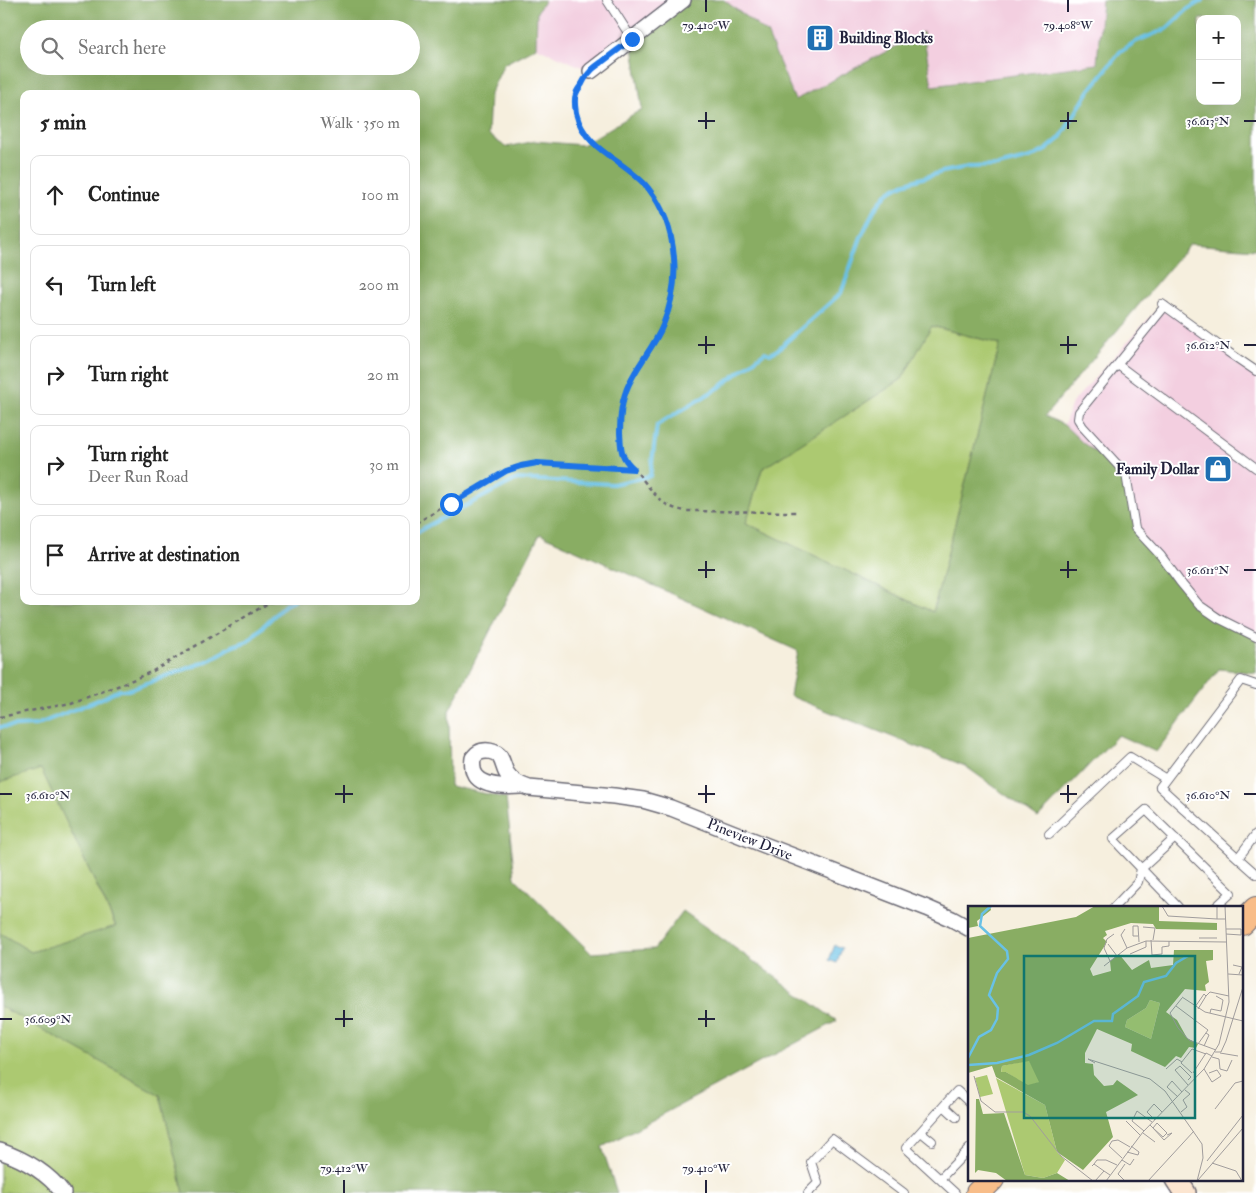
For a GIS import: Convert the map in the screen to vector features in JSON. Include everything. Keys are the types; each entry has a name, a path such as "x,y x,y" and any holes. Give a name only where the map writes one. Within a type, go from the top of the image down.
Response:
{"main road":[{"path":"1244,921 1256,909"},
{"path":"978,1193 991,1180"}],"street":[{"path":"591,71 683,0"},
{"name":"Pineview Drive","path":"520,786 643,800 671,808 927,908 968,928"},
{"path":"0,1151 25,1162 44,1174 63,1193"},
{"path":"1177,1180 1185,1193"}],"lane":[{"path":"607,0 632,39"},
{"path":"1256,371 1164,305 1079,412 1078,419 1126,474 1135,528 1161,556 1199,605 1218,618 1256,637"},
{"path":"1118,365 1256,468"},
{"path":"1256,685 1241,680 1160,786 1256,874"},
{"path":"1049,834 1130,757 1166,779"},
{"path":"1177,906 1112,839 1146,810 1231,893 1217,906"},
{"path":"1238,858 1256,834"},
{"path":"1115,906 1138,882 1141,869 1175,838"},
{"path":"955,1193 906,1148 957,1091 968,1101"},
{"path":"944,1106 956,1117"},
{"path":"921,1132 932,1141"},
{"path":"808,1193 818,1183 811,1162 832,1139 904,1193"},
{"path":"940,1179 954,1160 968,1150"}],"path":[{"path":"591,71 576,93 575,109 578,122 584,133 601,150 636,176 658,202 665,215 671,236 674,258 671,302 663,325 652,348 632,378 621,408 621,450 624,457 659,500 676,510 688,512 796,512"},
{"path":"420,521 506,471 521,466 537,463 634,469"},
{"path":"0,717 71,703 146,674 265,605"}],"shaded area":[{"path":"545,0 683,0 591,71 536,47 537,12"},
{"path":"724,0 1102,0 1097,64 932,86 923,32 795,100 767,33"},
{"path":"1162,304 1256,371 1256,637 1199,605 1135,528 1083,443 1064,425 1072,403"}],"green space":[{"path":"0,0 545,0 537,12 536,47 504,64 490,94 488,135 506,147 535,141 582,145 642,109 632,39 683,0 724,0 767,33 795,100 923,32 932,86 1097,64 1102,0 1256,0 1256,249 1190,244 1045,416 1064,425 1083,443 1126,474 1135,528 1199,605 1256,637 1256,673 1219,669 1156,752 1118,735 1038,818 965,766 790,696 798,651 540,534 449,711 450,786 506,798 515,878 591,953 654,949 683,911 837,1021 602,1147 617,1193 184,1193 160,1095 0,1006 0,933 31,952 116,926 41,769 0,782","holes":["932,326 1000,344 933,612 746,523 762,469 902,379"]},
{"path":"931,326 1000,344 933,612 746,523 762,469 902,379"},
{"path":"41,768 116,927 31,952 0,933 0,782"},
{"path":"0,1006 160,1095 184,1193 0,1193"}],"water":[{"path":"835,945 842,948 837,963 829,960"}],"waterway":[{"path":"420,531 517,479 613,484 650,476 657,425 720,387 765,352 770,354 777,350 841,293 861,237 874,210 887,193 903,184 942,172 968,167 998,166 1030,158 1046,150 1060,138 1089,91 1120,52 1135,42 1166,29 1188,9 1203,0"},
{"path":"0,727 36,725 118,690 128,690 208,661 233,646 248,641 285,605"}],"place":[{"name":"Building Blocks","path":"820,38"},
{"name":"Family Dollar","path":"1218,469"}],"route":[{"path":"451,504 506,471 521,466 553,463 634,469 621,450 621,408 632,378 652,348 671,302 674,280 671,236 665,215 658,202 636,176 601,150 584,133 578,122 575,109 576,93 591,71 632,39"}]}
